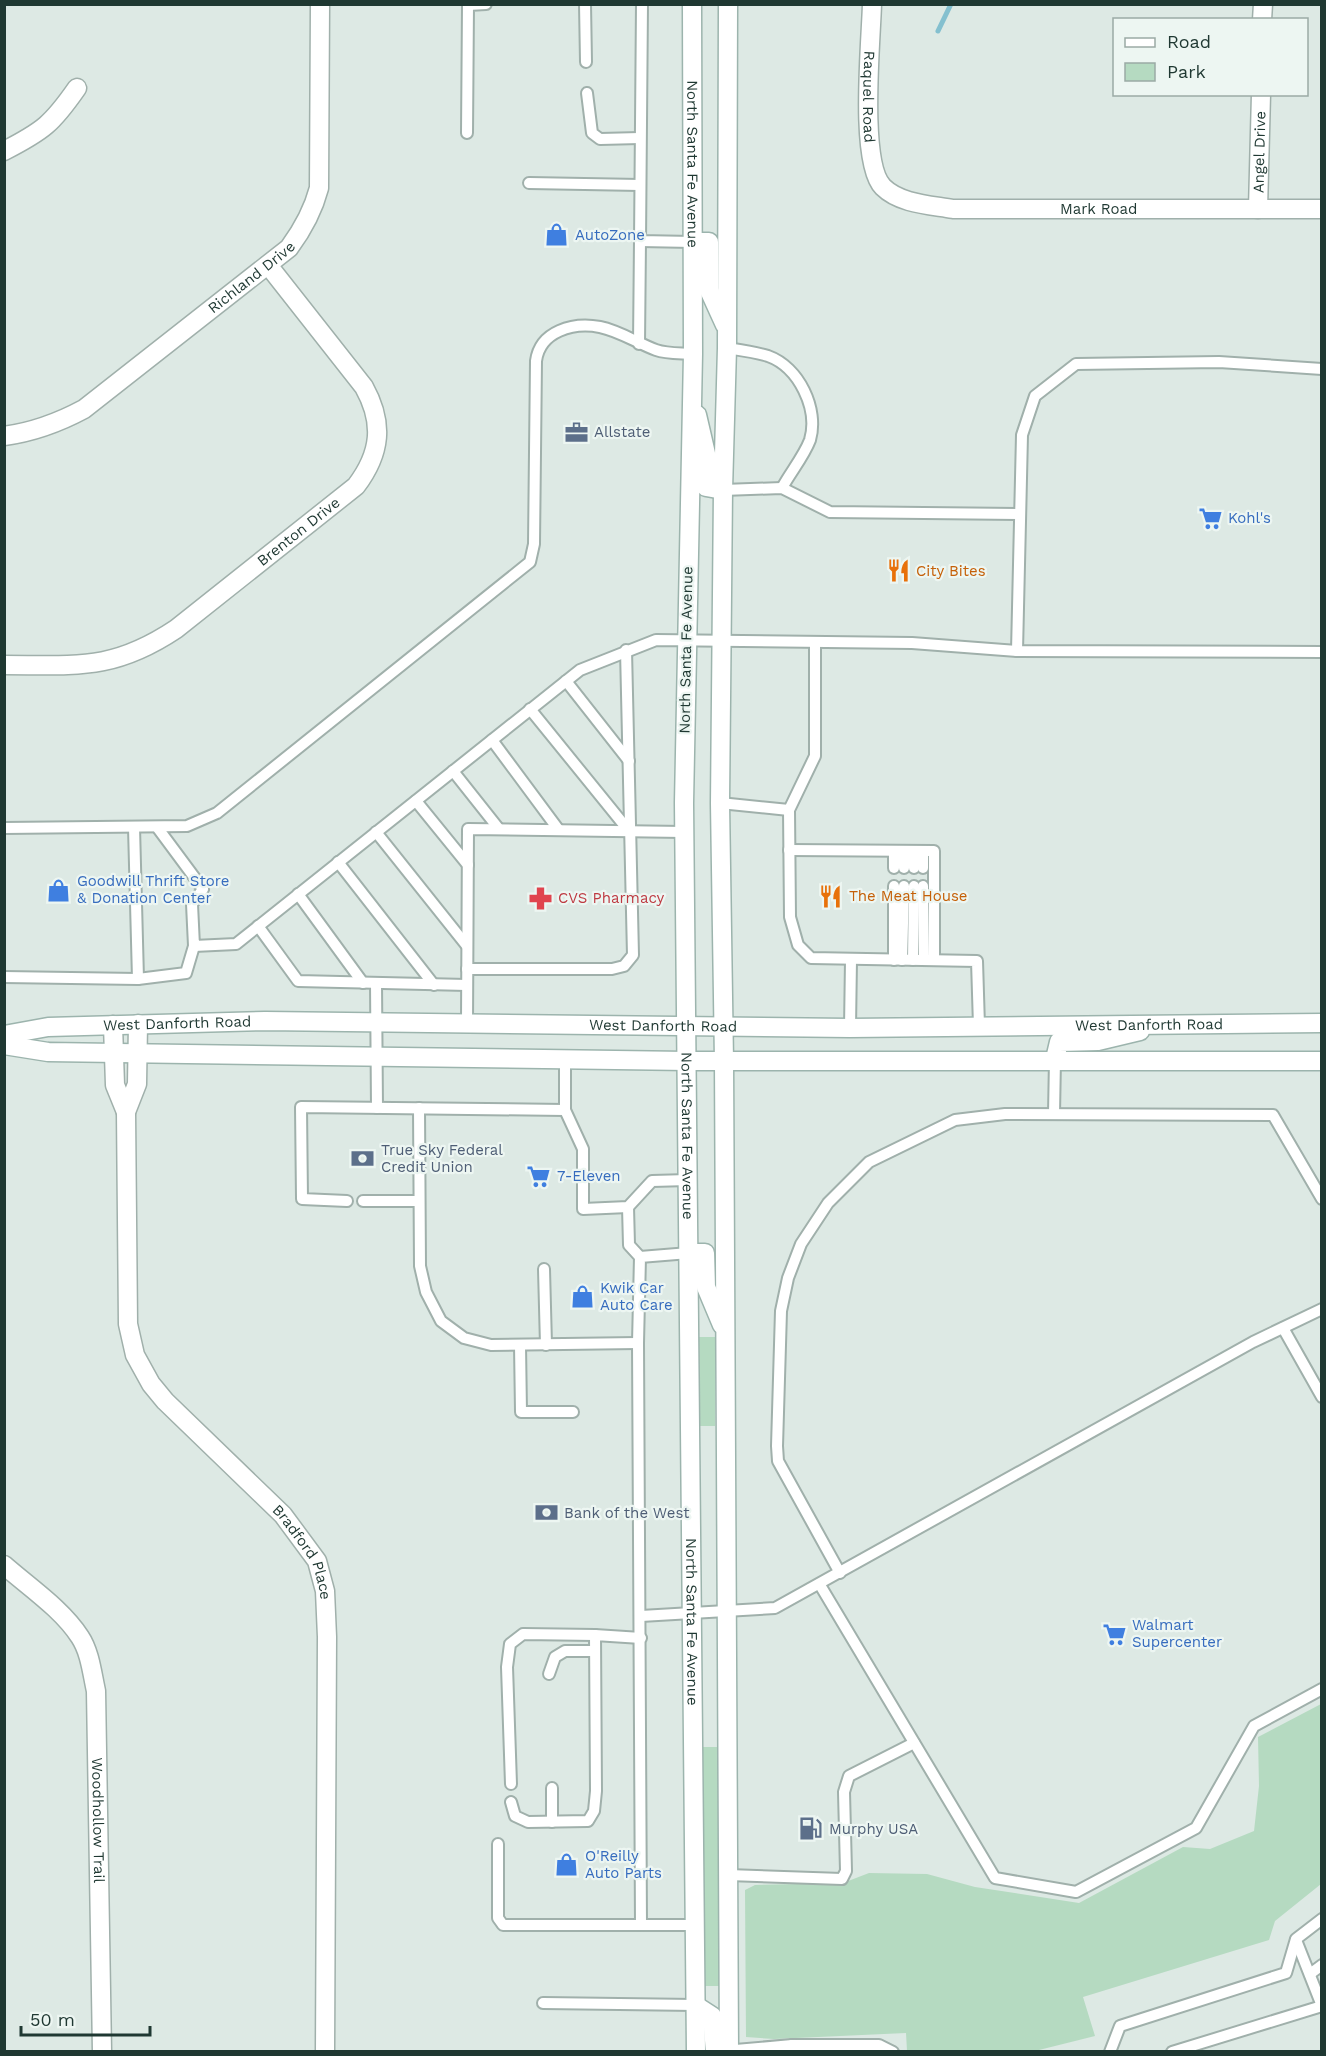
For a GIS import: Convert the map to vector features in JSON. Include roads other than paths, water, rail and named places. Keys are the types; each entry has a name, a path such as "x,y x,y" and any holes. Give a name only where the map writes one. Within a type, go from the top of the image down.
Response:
{"street":[{"name":"Richland Drive","path":"4,436 28,433 58,423 84,409 289,248 304,228 315,206 320,188 320,4"},
{"name":"North Santa Fe Avenue","path":"692,4 693,354 685,642 684,832 696,2052"},
{"path":"722,2051 728,1875 724,1061 720,803 723,490 727,348 728,4"},
{"name":"Raquel Road","path":"872,4 869,135 873,165 883,187"},
{"path":"4,151 40,133 57,116 77,88"},
{"name":"Angel Drive","path":"1258,209 1261,96"},
{"name":"Mark Road","path":"883,187 907,201 953,209 1322,210"},
{"path":"693,242 709,242 709,290 727,329"},
{"name":"Brenton Drive","path":"4,665 104,663 155,643 177,629 356,486 370,468 378,426 375,406 364,387 268,265"},
{"path":"692,393 707,458 706,488 723,490"},
{"name":"West Danforth Road","path":"4,1035 48,1027 265,1021 850,1028 1322,1023"},
{"path":"1055,1059 1059,1042 1098,1041 1171,1023"},
{"name":"Bradford Place","path":"138,1024 137,1084 126,1112 126,1307 135,1355 151,1384 165,1401 283,1515 317,1560 325,1591 327,1637 325,2052"},
{"name":"Bradford Place","path":"113,1025 115,1085 126,1112"},
{"name":"West Danforth Road","path":"4,1045 48,1052 687,1061 1055,1059 1322,1061"},
{"path":"689,1253 705,1253 706,1287 725,1335"},
{"name":"Woodhollow Trail","path":"4,1565 50,1605 80,1637 90,1661 96,1691 102,2052"},
{"path":"695,2005 712,2016 722,2051"}],"lane":[{"path":"467,133 468,5 486,4"},
{"path":"585,4 586,62"},
{"path":"639,344 642,4"},
{"path":"587,93 592,133 600,139 640,138"},
{"path":"529,183 640,185"},
{"path":"640,241 693,242"},
{"path":"4,828 187,826 217,813 530,562 534,544 537,349 544,339 564,329 599,327 621,333 639,344 660,351 693,354"},
{"path":"727,348 770,356 790,371 808,396 812,414 810,440 782,488"},
{"path":"1017,651 1022,435 1035,396 1076,364 1219,363 1322,369"},
{"path":"723,490 782,488 830,512 1020,514"},
{"path":"194,946 236,944 580,670 656,640 912,643 1017,651 1322,652"},
{"path":"815,643 815,756 789,810 790,917 798,945 811,958 977,961 979,1026"},
{"path":"467,969 612,969 624,966 633,955 626,650"},
{"path":"566,681 629,762"},
{"path":"530,710 629,831"},
{"path":"492,740 558,829"},
{"path":"453,771 499,829"},
{"path":"416,801 468,865"},
{"path":"720,803 789,810"},
{"path":"134,827 138,979"},
{"path":"4,977 138,979 186,973 194,946 192,904 203,889 157,827"},
{"path":"467,1024 468,829 684,832"},
{"path":"376,832 467,946"},
{"path":"789,850 914,851"},
{"path":"914,851 909,868 914,851"},
{"path":"913,960 914,851"},
{"path":"338,862 434,985"},
{"path":"913,960 909,886 913,960"},
{"path":"298,894 363,983"},
{"path":"258,926 298,981 467,986"},
{"path":"850,1028 851,960"},
{"path":"376,983 377,1108"},
{"path":"565,1059 565,1110 583,1149 583,1209 628,1207"},
{"path":"1054,1114 1055,1059"},
{"path":"347,1201 302,1199 301,1107 565,1110"},
{"path":"419,1108 420,1266 426,1292 441,1321 464,1338 491,1345 638,1343"},
{"path":"840,1573 778,1461 780,1311 788,1278 801,1244 828,1203 869,1162 955,1120 1005,1114 1274,1115 1322,1199"},
{"path":"641,1925 638,1343 640,1257 629,1245 628,1207 652,1180 688,1180"},
{"path":"363,1201 419,1202"},
{"path":"640,1257 689,1253"},
{"path":"544,1269 546,1344"},
{"path":"641,1616 692,1615 727,1610 775,1608 1283,1328 1322,1310"},
{"path":"1283,1328 1322,1397"},
{"path":"520,1345 521,1412 573,1412"},
{"path":"820,1585 995,1878 1076,1892 1196,1828 1254,1726 1322,1689"},
{"path":"511,1784 507,1667 510,1644 523,1634 641,1638"},
{"path":"511,1802 515,1816 528,1822 588,1821 594,1811 596,1791 595,1635"},
{"path":"549,1674 555,1657 565,1651 595,1651"},
{"path":"728,1875 842,1879 846,1871 844,1792 849,1776 914,1743"},
{"path":"552,1788 552,1822"},
{"path":"498,1844 498,1918 503,1925 694,1925"},
{"path":"1110,2052 1120,2026 1286,1973 1296,1939 1322,1919"},
{"path":"1172,2052 1322,2006 1296,1939"},
{"path":"1310,1974 1322,1965"},
{"path":"543,2003 695,2005"},
{"path":"722,2051 879,2045 893,2052"}],"waterway":[{"path":"938,31 951,4"}],"place":[{"name":"AutoZone","path":"557,235"},
{"name":"Allstate","path":"576,432"},
{"name":"Kohl's","path":"1210,518"},
{"name":"City Bites","path":"898,571"},
{"name":"Goodwill Thrift Store & Donation Center","path":"59,890"},
{"name":"The Meat House","path":"831,896"},
{"name":"CVS Pharmacy","path":"540,898"},
{"name":"True Sky Federal Credit Union","path":"363,1159"},
{"name":"7-Eleven","path":"539,1176"},
{"name":"Kwik Car Auto Care","path":"582,1297"},
{"name":"Bank of the West","path":"546,1513"},
{"name":"Walmart Supercenter","path":"1114,1634"},
{"name":"Murphy USA","path":"811,1829"},
{"name":"O'Reilly Auto Parts","path":"567,1865"}]}
